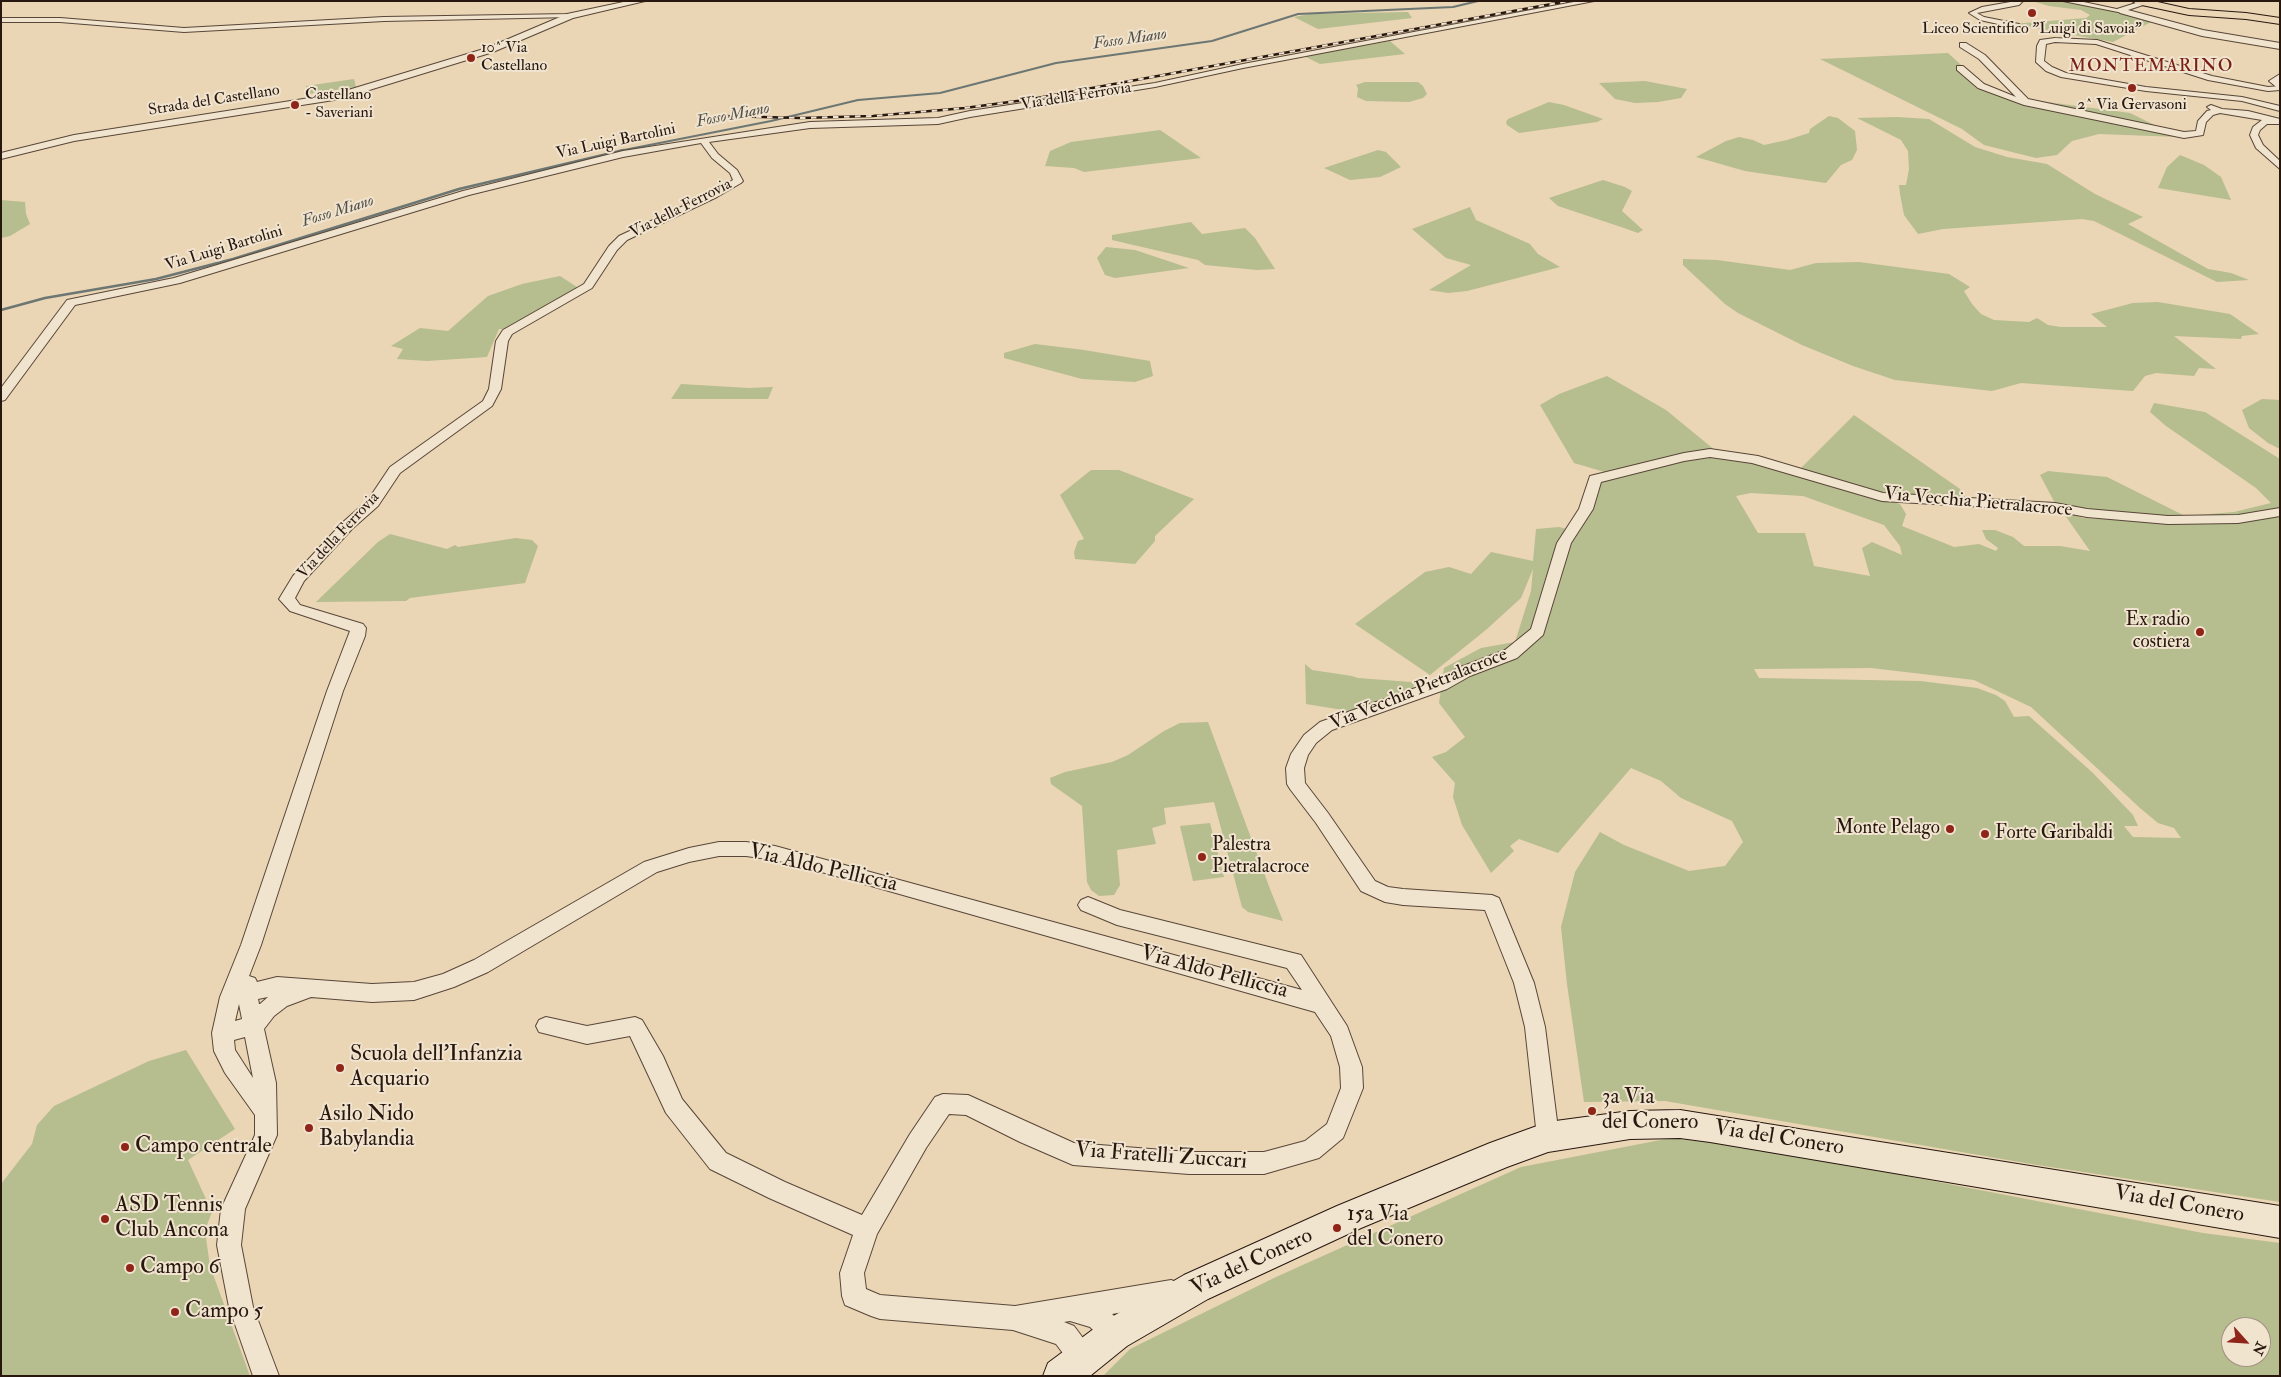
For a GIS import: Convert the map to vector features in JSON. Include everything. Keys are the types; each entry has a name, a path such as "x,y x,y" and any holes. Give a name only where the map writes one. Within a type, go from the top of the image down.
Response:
{"main road":[{"path":"2141,2 2189,12 2214,14 2268,16 2280,11"},
{"name":"Via del Conero","path":"1072,1367 1115,1334 1196,1287 1349,1217 1501,1154 1548,1137 1630,1125 1680,1124 1799,1141 2280,1222"}],"street":[{"name":"Strada del Castellano","path":"1,20 60,20 184,30 384,19 570,16 641,1"},
{"name":"Via della Ferrovia","path":"265,1110 252,1095 233,1066 225,1051 222,1033 238,996 251,945 335,691 357,636 358,628 295,608 287,599 298,579 347,526 372,503 395,470 488,404 495,389 502,341 507,332 588,286 613,248 623,238 714,195 738,181 734,172 714,156 703,140 802,126 938,121 970,114 1155,85 1242,66 1591,1"},
{"path":"2016,26 1982,19 1972,13 1982,9 2017,4 2020,1"},
{"path":"2066,1 2123,11 2202,33 2280,46"},
{"path":"2123,11 2121,9 2124,7 2141,2"},
{"name":"Strada del Castellano","path":"1,156 74,138 336,97 490,50 570,16"},
{"path":"2280,87 2268,89 2251,86 2176,68 2114,46 2097,42 2055,40 2043,42 2040,46 2040,62 2049,69 2064,75 2091,81 2242,99 2280,109"},
{"path":"1963,44 1982,57 2027,103"},
{"path":"1960,68 1981,86 2027,103 2184,136 2200,133 2202,121 2210,113 2220,111"},
{"path":"2174,92 2182,91 2186,88 2184,80 2176,68"},
{"path":"2280,78 2274,80 2280,87"},
{"path":"2174,92 2175,99 2208,106 2220,111 2248,114 2277,122"},
{"path":"2277,122 2264,122 2254,134 2259,146 2280,166"},
{"path":"2277,122 2268,128 2264,136 2280,156"},
{"name":"Via Luigi Bartolini","path":"1,397 71,302 176,281 466,193 623,154 703,140"},
{"name":"Via Vecchia Pietralacroce","path":"1548,1137 1535,1027 1524,983 1492,903 1403,897 1385,894 1368,886 1322,818 1300,791 1296,784 1295,768 1300,754 1310,739 1326,726 1441,685 1464,672 1511,654 1538,631 1564,543 1586,509 1596,479 1684,457 1710,453 1753,459 1882,497 2055,507 2096,514 2168,520 2238,520 2280,512"},
{"name":"Via Aldo Pelliccia","path":"238,996 278,986 310,990 372,993 414,990 447,981 481,966 651,867 689,855 719,849 746,849 775,853 829,867 1323,1005"},
{"name":"Via Fratelli Zuccari","path":"1072,1367 1065,1335 1013,1318 880,1307 854,1296 852,1273 868,1229 918,1141 943,1104 968,1104 1028,1135 1073,1154 1189,1163 1264,1163 1311,1150 1336,1131 1352,1088 1351,1067 1340,1034 1294,960 1118,918 1088,905"},
{"name":"Via Aldo Pelliccia","path":"254,1026 267,1010 280,999 310,990"},
{"path":"238,996 254,1026 265,1084 266,1135 233,1210 229,1245 240,1307 266,1376"},
{"path":"222,1033 254,1026"},
{"path":"546,1026 588,1035 635,1026 655,1063 674,1106 718,1161 777,1190 868,1229"},
{"name":"Via Fratelli Zuccari","path":"1013,1318 1196,1287"},
{"name":"Via Fratelli Zuccari","path":"1070,1309 1098,1317 1115,1334"}],"green space":[{"path":"2032,1 2061,1 2155,20 2113,42 2012,24 2086,18 2090,15 2081,10 2049,6"},
{"path":"1408,12 1412,18 1318,29 1294,17 1310,14"},
{"path":"1390,41 1405,54 1320,64 1304,56"},
{"path":"1948,53 1983,85 2017,98 2130,113 2179,137 2099,134 2072,141 2057,155 2036,158 1984,145 1962,129 1820,59"},
{"path":"354,79 356,87 308,94 306,86"},
{"path":"1645,81 1687,89 1681,98 1635,103 1615,99 1599,83"},
{"path":"1365,82 1418,82 1423,86 1427,94 1423,98 1409,102 1366,101 1357,97 1358,88 1356,85"},
{"path":"1549,102 1564,105 1603,119 1597,122 1519,133 1507,125 1508,119"},
{"path":"1829,116 1838,118 1855,131 1857,150 1852,160 1841,165 1826,183 1745,171 1696,157 1726,141 1739,137 1764,145 1787,140 1809,133 1810,129"},
{"path":"1897,117 1929,119 1975,147 2007,157 2047,164 2095,194 2143,217 2128,224 2208,269 2231,273 2249,280 2217,282 2094,221 2082,219 1943,229 1918,234 1904,215 1900,194 1899,185 1906,185 1909,169 1908,151 1901,140 1857,118"},
{"path":"1160,130 1201,158 1084,172 1074,168 1045,166 1050,151 1071,142"},
{"path":"1378,150 1386,152 1401,167 1380,177 1350,180 1324,168"},
{"path":"2180,155 2204,165 2221,177 2231,200 2158,188 2167,167"},
{"path":"1603,180 1632,191 1622,211 1643,230 1638,233 1558,206 1549,198"},
{"path":"1,200 25,202 26,214 30,224 10,236 1,238"},
{"path":"1470,207 1476,220 1530,244 1538,254 1560,267 1467,291 1448,293 1429,290 1471,265 1446,258 1412,229"},
{"path":"1191,222 1202,234 1245,228 1255,238 1275,269 1257,270 1205,265 1198,260 1112,240 1112,235"},
{"path":"1106,247 1135,250 1189,268 1115,278 1105,275 1097,258"},
{"path":"1683,259 1717,260 1790,270 1816,263 1859,262 1949,274 1970,287 1964,291 1972,304 1981,314 1994,320 2029,322 2037,318 2048,325 2061,327 2107,327 2091,314 2133,303 2158,302 2230,314 2259,334 2242,336 2241,339 2174,336 2216,369 2199,368 2194,376 2156,373 2145,376 2133,391 2021,383 1992,391 1895,380 1853,366 1802,345 1738,313 1725,304 1683,265"},
{"path":"560,276 577,287 577,290 506,329 499,329 487,357 427,361 397,359 403,349 391,346 420,328 448,331 488,296 522,284"},
{"path":"1035,344 1150,361 1153,376 1135,382 1082,379 1004,358 1004,353"},
{"path":"1607,376 1666,410 1716,451 1608,473 1574,463 1540,405 1559,394"},
{"path":"681,384 749,388 773,387 768,399 671,399"},
{"path":"2262,399 2280,400 2280,449 2268,443 2249,428 2242,410"},
{"path":"2154,403 2205,412 2280,459 2280,1202 2031,1164 1665,1101 1584,1102 1561,927 1575,872 1600,832 1624,845 1689,871 1725,866 1743,842 1732,821 1681,798 1661,781 1631,768 1558,853 1519,839 1510,846 1514,851 1491,873 1462,825 1453,797 1455,783 1432,757 1446,752 1465,737 1439,703 1444,668 1481,648 1515,642 1531,591 1533,569 1521,598 1487,629 1430,675 1355,624 1425,572 1449,567 1471,574 1491,552 1533,561 1536,529 1559,527 1579,532 1601,481 1698,458 1729,456 1900,504 1906,514 1902,526 1954,547 1979,544 1996,551 1998,548 1986,539 1982,530 1995,530 2013,537 2024,546 2060,546 2090,551 2062,511 2083,518 2205,524 2194,519 2088,513 2056,505 2040,475 2048,471 2107,477 2185,516 2234,512 2271,503 2256,488 2166,426 2150,412","holes":["1751,493 1803,496 1884,525 1900,546 1902,555 1872,542 1862,548 1870,576 1814,566 1805,533 1758,533 1736,496","1871,668 1974,680 2031,707 2140,808 2158,823 2174,828 2181,838 2133,837 2124,826 2138,826 2133,815 2093,773 2029,716 2014,717 2005,701 1996,695 1977,688 1920,681 1759,678 1754,669"]},
{"path":"1854,415 1960,489 1966,501 1880,492 1800,469"},
{"path":"1091,470 1119,470 1194,499 1155,536 1155,541 1135,564 1075,559 1074,552 1078,541 1084,539 1060,495"},
{"path":"390,534 447,549 455,545 458,547 516,538 532,540 538,546 525,583 410,598 406,601 316,602 378,542"},
{"path":"1305,664 1312,670 1358,678 1411,682 1414,685 1413,688 1355,712 1306,704"},
{"path":"1208,722 1283,921 1248,912 1242,907 1214,802 1164,808 1166,824 1152,828 1156,844 1117,850 1120,885 1114,895 1099,896 1091,890 1087,882 1082,806 1051,784 1050,778 1065,772 1112,762 1128,755 1164,731 1180,723"},
{"path":"1210,823 1224,877 1193,881 1180,826"},
{"name":"ASD Tennis Club Ancona","path":"186,1050 235,1129 188,1160 212,1212 207,1225 206,1238 210,1266 250,1376 1,1376 1,1184 32,1144 37,1125 54,1106 149,1061"},
{"path":"1671,1138 1767,1149 2203,1233 2280,1243 2280,1376 1103,1376 1130,1349 1276,1277 1521,1167"}],"waterway":[{"name":"Fosso Miano","path":"624,150 771,121 858,100 940,93 1056,63 1212,41 1298,14 1453,7 1478,1"},
{"name":"Fosso Miano","path":"1,310 45,298 156,279 233,259 459,189 624,150"},
{"name":"Fosso Miano","path":"619,151 624,150"}],"railway":[{"path":"723,116 801,118 873,116 965,108 1032,99 1568,1"}],"place":[{"name":"Liceo Scientifico \"Luigi di Savoia\"","path":"2032,13"},
{"name":"10^ Via Castellano","path":"471,58"},
{"name":"2^ Via Gervasoni","path":"2132,88"},
{"name":"Castellano - Saveriani","path":"295,105"},
{"name":"Ex radio costiera","path":"2200,632"},
{"name":"Monte Pelago","path":"1950,829"},
{"name":"Forte Garibaldi","path":"1985,834"},
{"name":"Palestra Pietralacroce","path":"1202,857"},
{"name":"Scuola dell'Infanzia Acquario","path":"340,1068"},
{"name":"3a Via del Conero","path":"1592,1111"},
{"name":"Asilo Nido Babylandia","path":"309,1128"},
{"name":"Campo centrale","path":"125,1147"},
{"name":"ASD Tennis Club Ancona","path":"105,1219"},
{"name":"15a Via del Conero","path":"1337,1228"},
{"name":"Campo 6","path":"130,1268"},
{"name":"Campo 5","path":"175,1312"}],"district":[{"name":"MONTEMARINO","path":"2151,67"}]}
